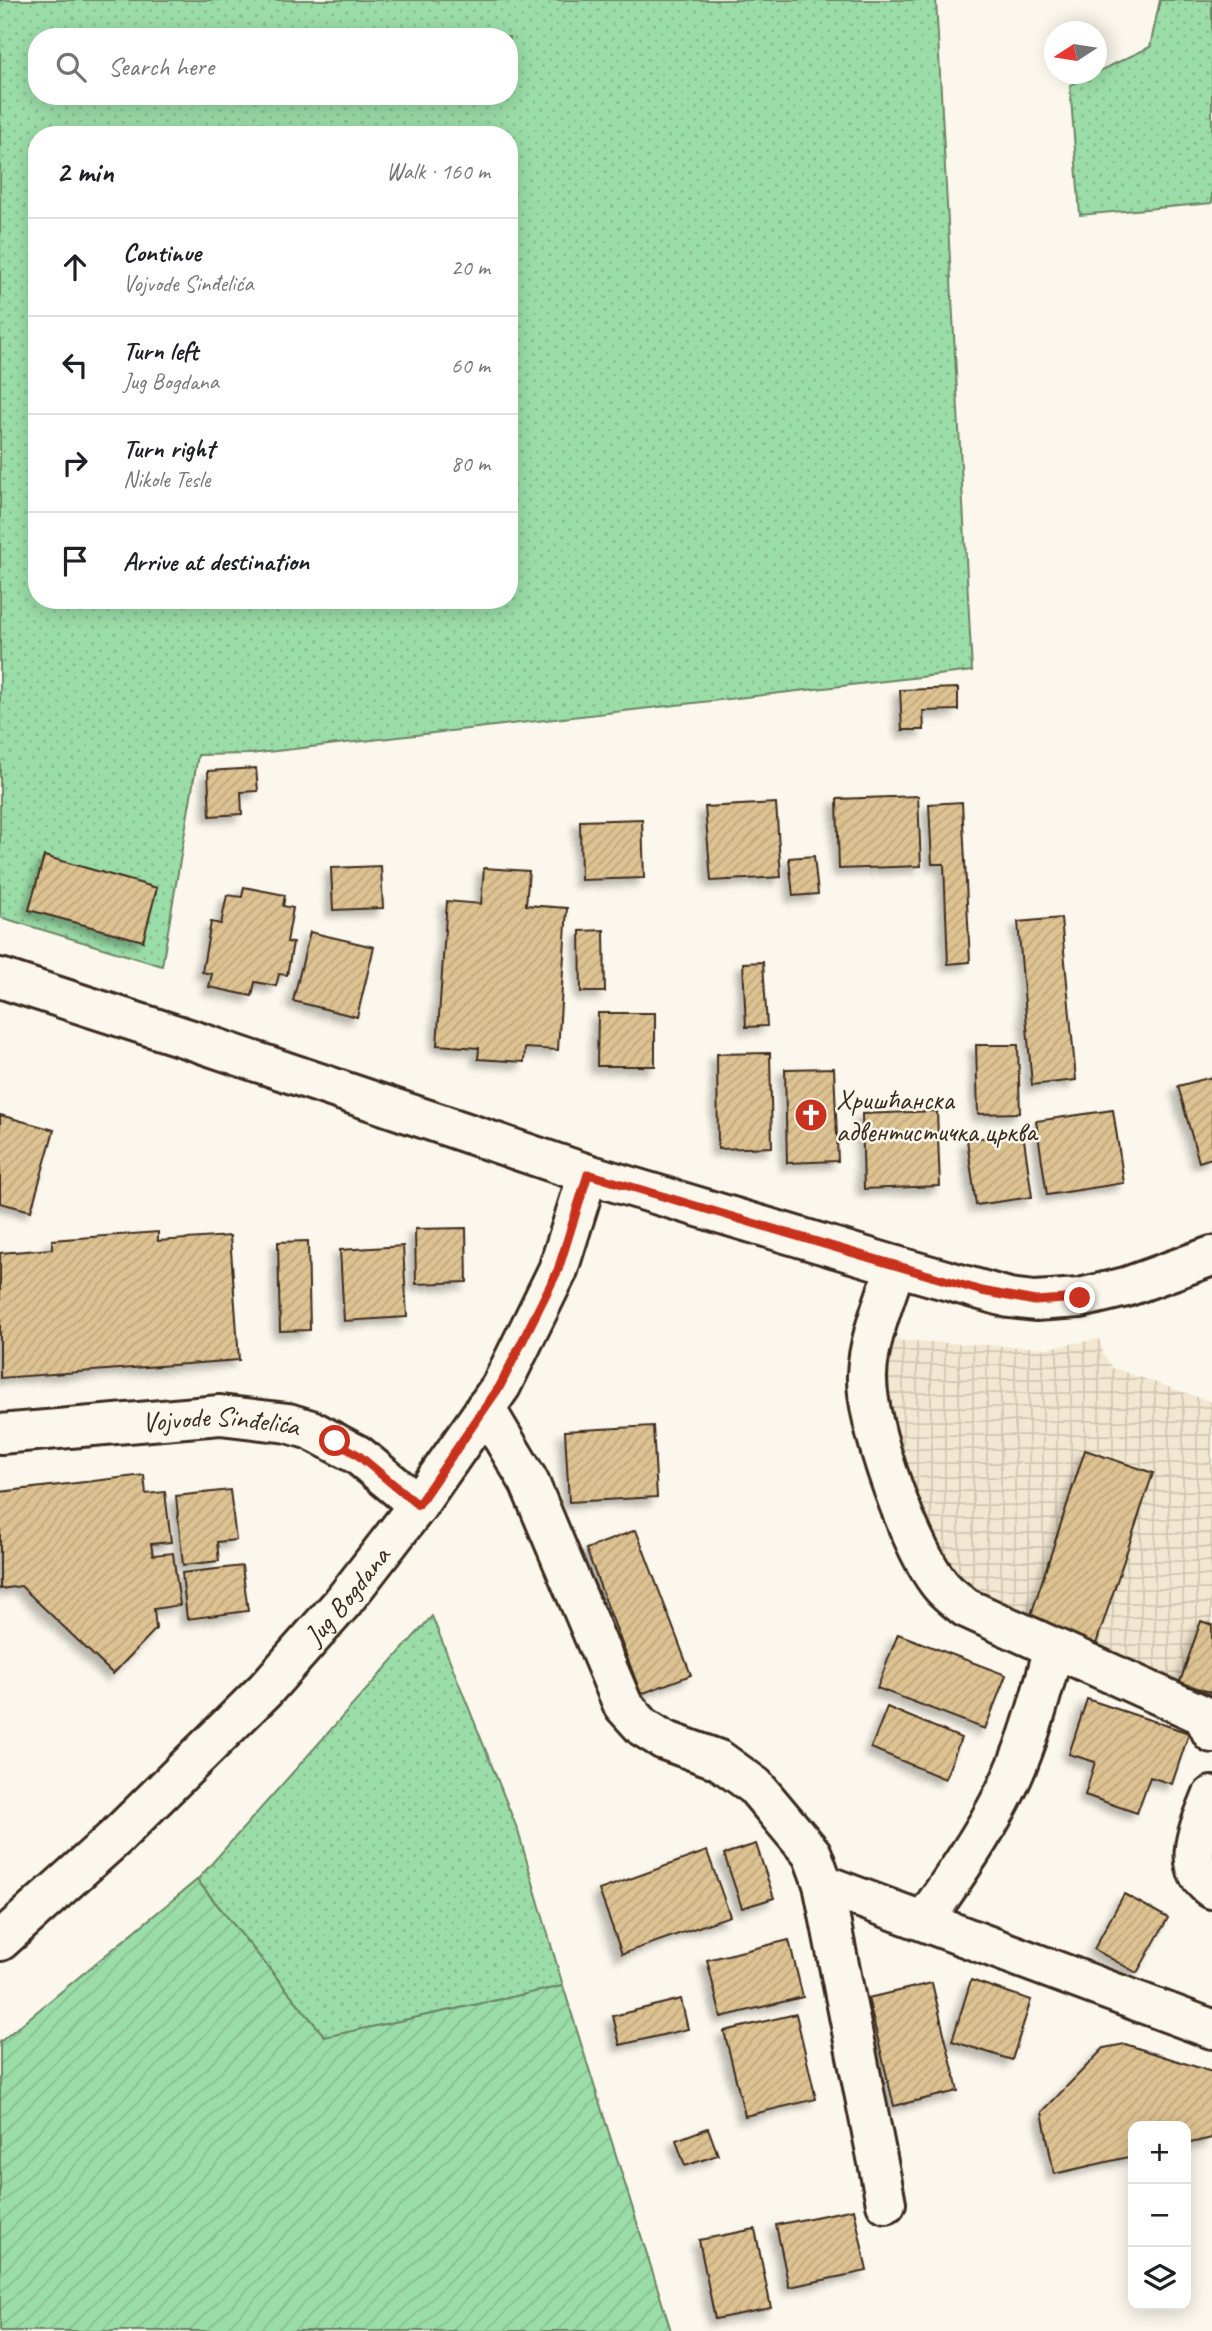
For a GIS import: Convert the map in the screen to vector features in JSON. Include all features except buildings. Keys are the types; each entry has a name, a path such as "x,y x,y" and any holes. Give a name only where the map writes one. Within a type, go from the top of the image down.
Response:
{"street":[{"path":"0,978 222,1049 588,1174 982,1291 1035,1301 1080,1298 1126,1287 1212,1256"},
{"name":"Jug Bogdana","path":"0,1941 134,1819 265,1690 342,1603 418,1505 500,1386 558,1270 588,1174"},
{"path":"896,1266 870,1351 868,1396 874,1428 914,1540 941,1586 966,1608 1203,1715 1212,1733"},
{"path":"485,1408 529,1482 623,1705 643,1727 664,1740 719,1760 755,1786 812,1854 822,1884 886,2203"},
{"name":"Vojvode Sinđelića","path":"0,1434 220,1415 288,1423 311,1430 358,1455 418,1505"},
{"path":"925,1921 980,1838 1013,1776 1030,1730 1054,1648"},
{"path":"1212,1796 1193,1847 1200,1875 1204,1883 1212,1889"},
{"path":"822,1884 1212,2029"}],"shaded area":[{"path":"1099,1339 1104,1356 1113,1368 1212,1402 1212,1701 975,1594 945,1569 924,1529 886,1400 884,1371 891,1340 1047,1348"}],"green space":[{"path":"0,0 936,0 972,671 250,754 198,755 162,966 0,917"},
{"path":"1160,0 1212,0 1212,203 1080,215 1070,85 1107,84 1107,67 1150,47"},
{"path":"432,1616 518,1831 563,1986 325,2037 197,1880"},
{"path":"197,1880 325,2037 563,1986 671,2331 0,2331 0,2042"}],"place":[{"name":"Хришћанска адвентистичка црква","path":"811,1115"}],"route":[{"path":"335,1441 358,1455 418,1505 500,1386 558,1270 588,1174 982,1291 1035,1301 1080,1298"}]}
